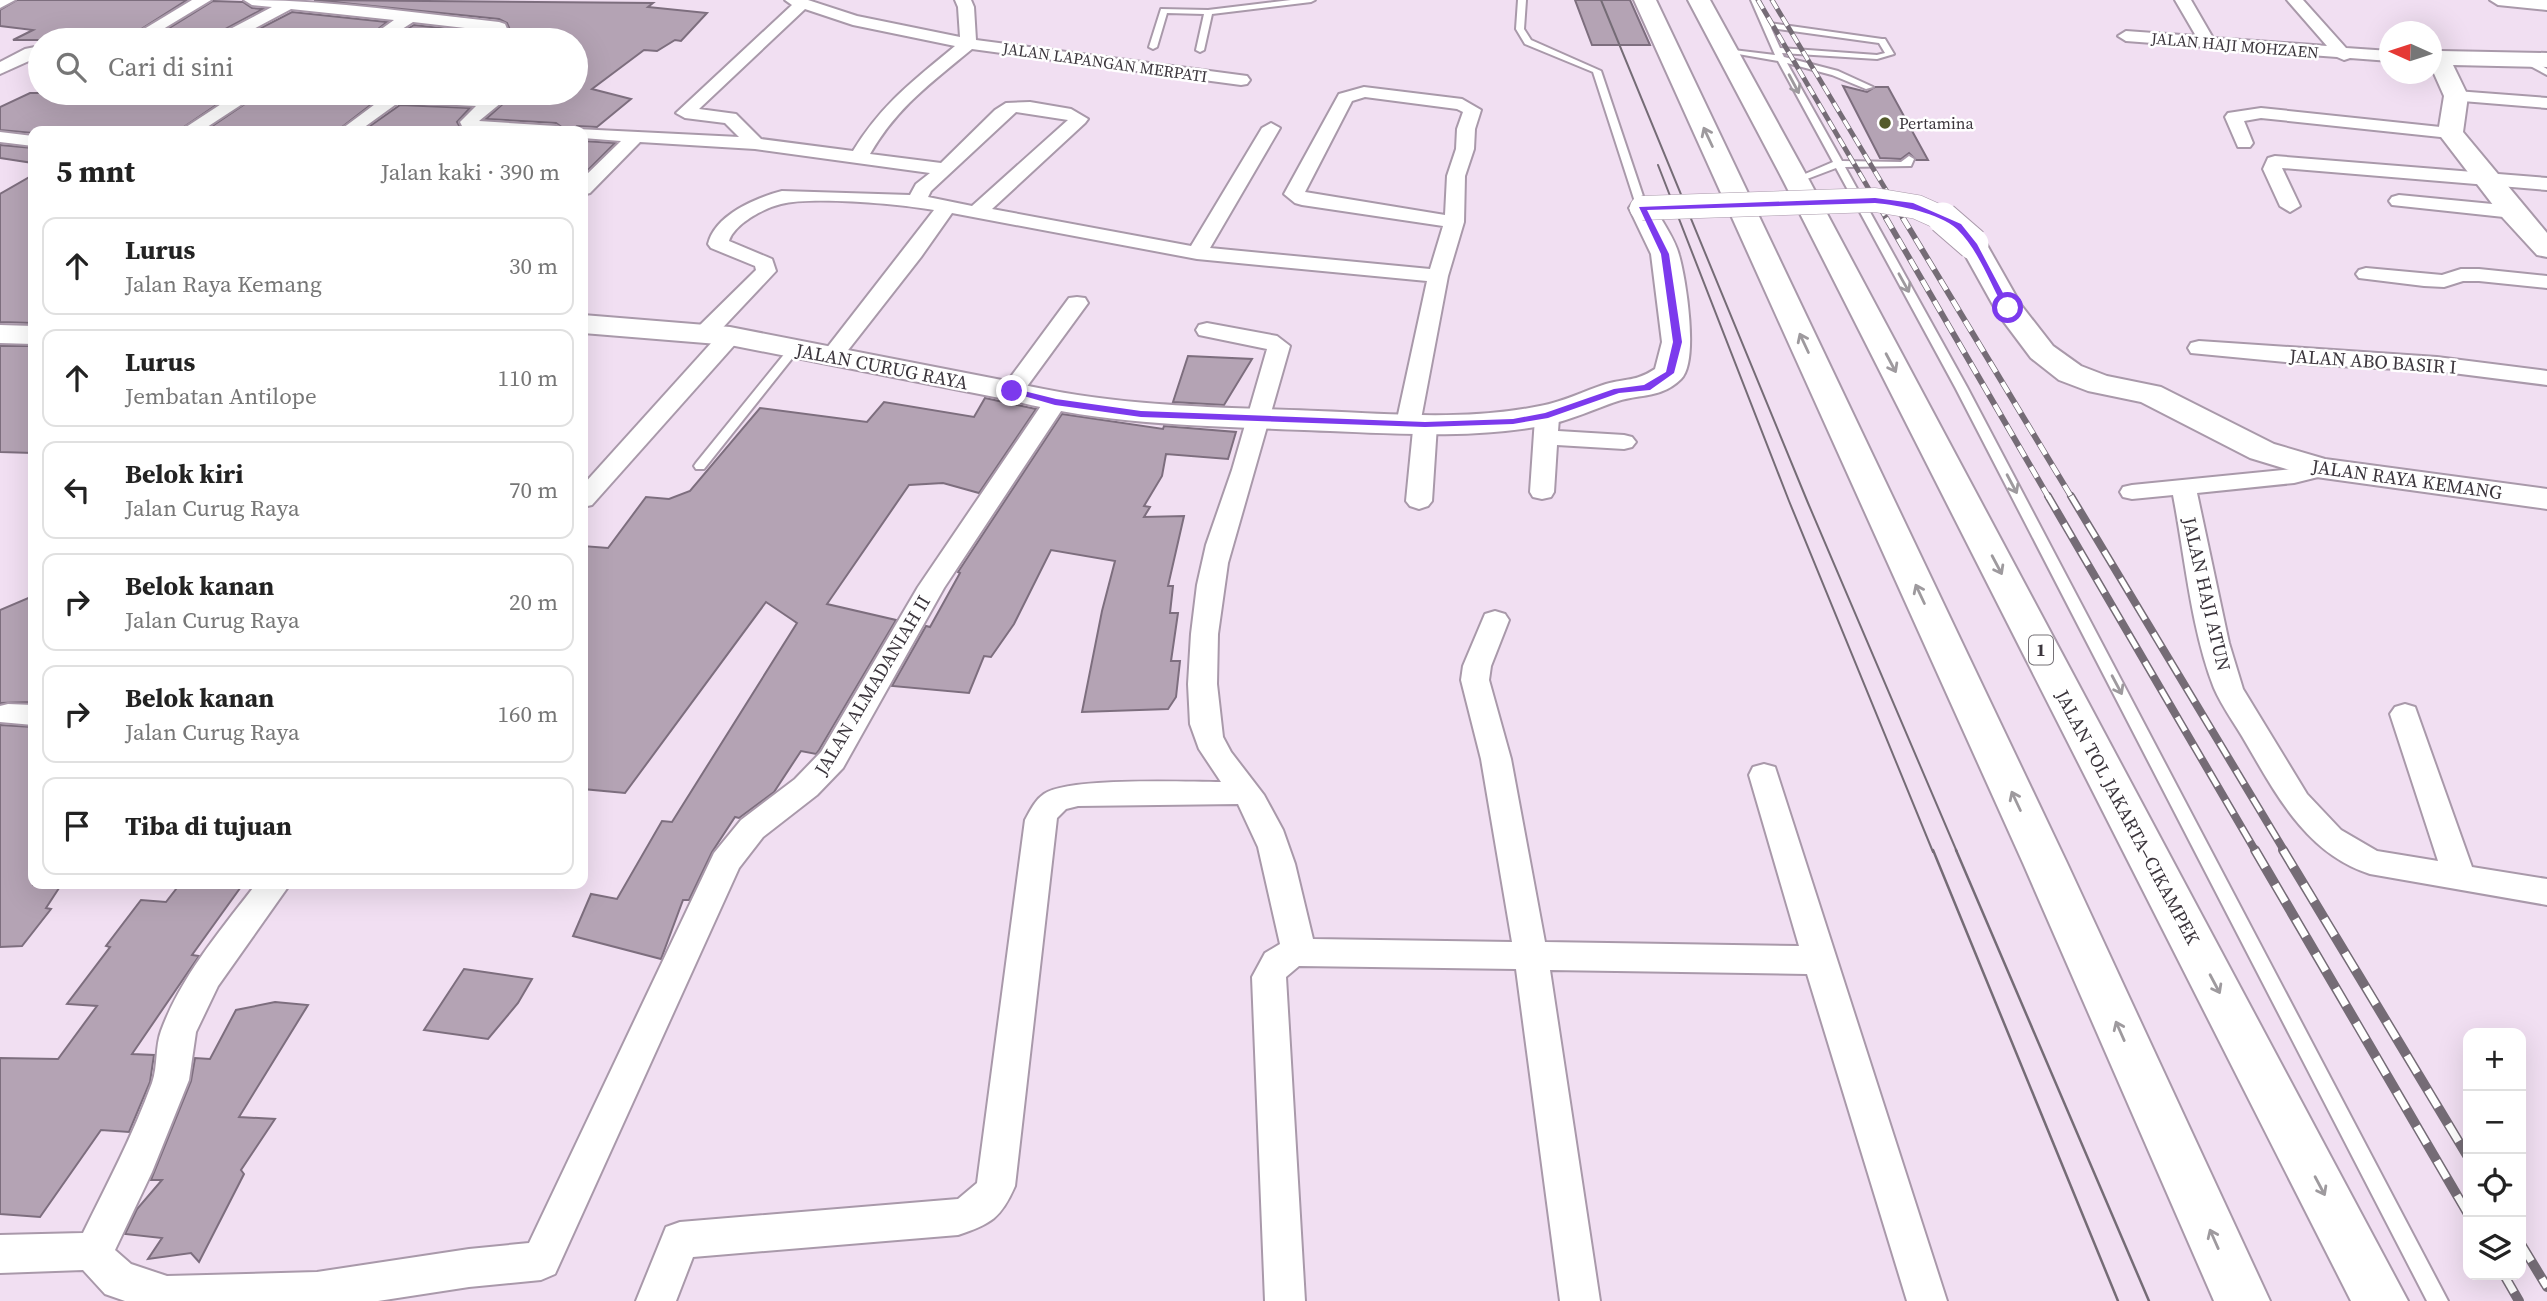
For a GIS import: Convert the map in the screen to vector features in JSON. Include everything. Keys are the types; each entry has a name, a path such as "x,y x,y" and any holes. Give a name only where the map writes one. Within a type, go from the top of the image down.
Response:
{"main road":[{"path":"1645,0 2045,863 2242,1301"},
{"name":"JALAN TOL JAKARTA–CIKAMPEK","path":"1699,0 1796,180 2380,1301"},
{"path":"2442,58 2547,60"},
{"path":"2442,67 2456,96 2450,133 2489,179 2512,212 2547,249"},
{"name":"JALAN RAYA KEMANG","path":"1642,208 1875,200 1911,204 1958,226 1973,244 2008,308 2042,352 2070,373 2099,384 2150,394 2262,451 2321,469 2547,499"},
{"name":"JALAN CURUG RAYA","path":"588,324 717,335 1012,391 1055,402 1141,414 1546,426 1617,391 1647,388 1670,373 1677,342 1665,254 1642,208"},
{"path":"0,334 28,335"}],"street":[{"path":"0,3 7,0"},
{"path":"155,28 204,0"},
{"path":"252,0 412,16 499,28"},
{"path":"858,159 878,125 896,104 968,44 966,7 963,0"},
{"path":"2183,0 2207,41"},
{"path":"2295,0 2344,55"},
{"path":"2498,0 2547,5"},
{"path":"755,144 730,118 694,115 685,113 685,110 798,2"},
{"name":"JALAN LAPANGAN MERPATI","path":"798,2 876,25 968,44 1241,80"},
{"path":"244,28 291,4"},
{"path":"393,28 412,16"},
{"name":"JALAN HAJI MOHZAEN","path":"2126,36 2379,56"},
{"path":"0,69 28,54"},
{"path":"1419,501 1416,424 1438,276 1454,222 1456,176 1465,149 1466,129 1472,110 1462,104 1364,92 1345,98 1294,194 1313,201 1454,222"},
{"path":"2456,96 2547,103"},
{"path":"197,126 231,105"},
{"path":"355,126 384,105"},
{"path":"470,126 472,118 489,105"},
{"path":"916,201 923,188 1001,114 1012,107 1030,107 1071,114 1079,119 978,211"},
{"path":"2244,143 2234,117 2261,113 2450,133"},
{"path":"1197,253 1271,128"},
{"path":"588,133 755,144 945,169"},
{"path":"0,136 28,140"},
{"path":"588,184 636,136"},
{"path":"2290,206 2272,169 2275,162 2547,184"},
{"path":"588,494 766,271 765,263 718,244 725,230 752,209 782,197 800,195 916,201 1197,253 1438,276"},
{"path":"2399,201 2512,212"},
{"path":"830,358 914,253 948,205"},
{"path":"2366,274 2444,281 2461,275 2479,275 2547,282"},
{"path":"1012,391 1077,303"},
{"path":"1207,330 1269,341 1279,346 1256,418 1247,462 1218,548 1204,642 1205,725 1213,749 1247,793 1270,836 1299,952"},
{"name":"JALAN ABO BASIR I","path":"2199,348 2327,359 2437,364 2547,378"},
{"name":"JALAN ALMADANIAH II","path":"94,1251 100,1263 119,1280 167,1295 317,1290 468,1268 541,1261 725,862 739,842 757,824 813,783 832,760 931,587 1055,402"},
{"path":"1542,492 1546,426 1624,442"},
{"name":"JALAN HAJI ATUN","path":"2321,469 2294,476 2184,488 2215,643 2229,689 2296,802 2330,838 2370,863 2547,892"},
{"path":"2132,492 2184,488"},
{"path":"1495,620 1477,666 1475,680 1496,759 1531,956 1580,1301"},
{"path":"2404,714 2459,877"},
{"path":"1764,775 1927,1301"},
{"path":"656,1301 680,1240 958,1217 974,1212 989,1201 996,1186 1041,820 1046,808 1054,801 1071,795 1247,793"},
{"path":"0,1254 94,1251 133,1172 171,1080 178,1032 205,977 270,889"},
{"path":"1285,1301 1269,977 1274,965 1286,956 1299,952 1820,960"}],"lane":[{"path":"1158,2 1203,5 1232,0"},
{"path":"1153,47 1164,11 1208,12 1311,0"},
{"path":"1522,0 1520,29 1528,42 1597,71 1642,208"},
{"path":"1755,0 1779,54 1961,387 2438,1301"},
{"path":"1200,50 1208,12"},
{"path":"1726,51 1877,57 1890,54 1882,41 1766,24"},
{"path":"1779,54 1870,87"},
{"path":"2524,59 2547,72"},
{"path":"1796,180 1837,164 1901,165 1908,164 1909,159"},
{"path":"700,466 794,349"}],"building":[{"path":"17,0 187,0 143,28 28,29 0,26 0,10"},
{"path":"314,0 653,3 648,7 707,13 681,41 675,40 657,51 644,50 592,89 631,99 597,127 486,119 502,105 588,105 588,28 509,28 507,23 499,19"},
{"path":"1575,0 1630,0 1650,45 1592,45"},
{"path":"213,1 243,2 252,8 263,9 227,28 169,28"},
{"path":"292,12 387,22 379,28 261,28"},
{"path":"414,25 441,28 409,28"},
{"path":"28,32 28,40 13,40"},
{"name":"Pertamina","path":"1843,86 1867,92 1875,87 1888,87 1928,160 1916,160 1909,153 1901,159 1880,158"},
{"path":"28,94 28,105 216,105 185,126 28,126 28,133 0,130 0,107"},
{"path":"243,105 371,105 343,126 212,126"},
{"path":"400,105 470,108 457,122 459,126 370,126"},
{"path":"588,141 615,143 588,170"},
{"path":"0,145 28,148 28,162 0,158"},
{"path":"28,178 28,323 0,322 0,194"},
{"path":"0,346 28,346 28,453 0,452"},
{"path":"1188,356 1252,359 1224,405 1173,402"},
{"path":"985,398 1036,409 979,493 943,483 909,485 827,604 896,620 816,754 801,751 774,792 739,818 735,817 712,852 689,900 683,900 661,959 573,936 591,894 617,899 662,821 672,822 797,623 766,602 625,793 588,789 588,546 608,548 646,497 669,499 690,491 760,408 867,422 884,402 974,417"},
{"path":"1062,414 1163,429 1164,426 1236,432 1228,459 1166,454 1162,476 1144,506 1150,507 1144,517 1184,516 1168,586 1173,586 1170,613 1178,613 1171,661 1180,661 1176,697 1168,709 1082,712 1115,561 1051,550 1014,624 991,657 984,656 969,693 892,686 926,626 930,627 960,573 958,572"},
{"path":"28,598 28,702 0,703 0,610"},
{"path":"0,725 28,727 28,889 58,889 46,908 51,909 22,946 0,947"},
{"path":"176,889 239,889 192,955 199,956 132,1054 154,1055 150,1082 129,1132 101,1130 40,1217 0,1214 0,1058 58,1059 97,1006 67,1004 110,947 106,946 141,900 166,902"},
{"path":"464,969 532,979 518,1003 488,1039 424,1030"},
{"path":"275,1002 308,1005 239,1117 275,1119 241,1170 244,1174 199,1262 191,1253 148,1259 162,1238 125,1234 137,1209 162,1180 151,1180 191,1081 195,1058 210,1059 236,1010"}],"tram line":[{"path":"1601,0 1808,503 1957,852"},
{"path":"1658,165 1789,501 1933,852"},
{"path":"1933,850 2118,1301"},
{"path":"1956,850 2149,1301"}],"railway":[{"path":"1758,0 1887,220"},
{"path":"1772,0 1904,220"},
{"path":"1886,218 2049,498"},
{"path":"1903,218 2072,498"},
{"path":"2048,496 2256,852"},
{"path":"2071,496 2285,852"},
{"path":"2255,850 2463,1205"},
{"path":"2283,850 2466,1154"},
{"path":"2526,1252 2547,1287"},
{"path":"2507,1280 2519,1301"}],"place":[{"name":"Pertamina","path":"1885,123"}],"route":[{"path":"1012,391 1055,402 1141,414 1425,425 1513,421 1548,415 1617,391 1647,388 1670,373 1677,342 1665,254 1642,208 1875,200 1911,204 1958,226 1973,244 2008,308"}]}
